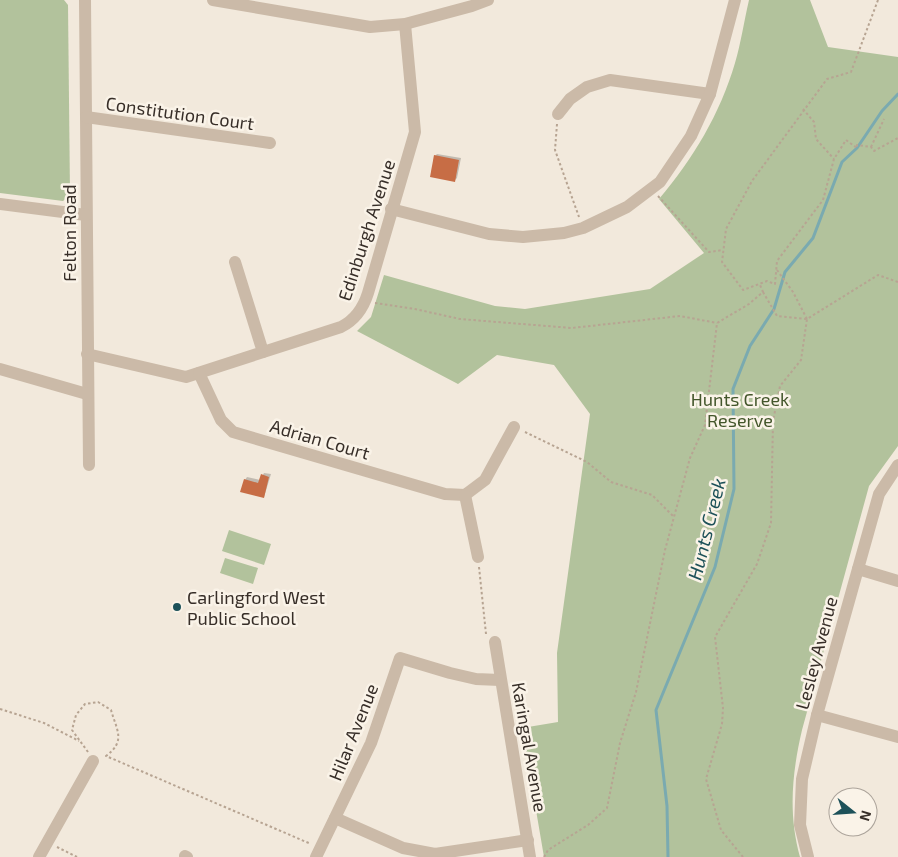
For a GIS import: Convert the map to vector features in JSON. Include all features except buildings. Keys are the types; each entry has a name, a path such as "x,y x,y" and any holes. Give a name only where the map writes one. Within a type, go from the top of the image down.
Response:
{"street":[{"name":"Felton Road","path":"85,0 89,465"},
{"path":"213,0 370,27 405,24 488,0"},
{"path":"391,209 505,236 544,236 583,228 627,207 660,182 691,136 710,94 734,0"},
{"name":"Edinburgh Avenue","path":"87,354 186,377 348,324 360,312 365,302 415,132 405,24"},
{"path":"558,114 570,98 587,87 610,80 710,94"},
{"name":"Constitution Court","path":"86,117 270,142"},
{"path":"0,204 86,215"},
{"path":"235,262 263,352"},
{"path":"0,369 87,394"},
{"name":"Adrian Court","path":"199,373 221,420 233,432 445,494 465,494"},
{"path":"478,557 465,494 485,480 514,427"},
{"name":"Lesley Avenue","path":"808,857 800,825 802,778 817,714 879,494 898,465"},
{"path":"858,569 898,581"},
{"name":"Karingal Avenue","path":"495,642 530,857"},
{"name":"Hilar Avenue","path":"318,853 374,735 400,658 476,679 500,680"},
{"path":"817,714 898,737"},
{"path":"39,857 93,761"},
{"path":"335,818 403,848 435,854 528,840"}],"path":[{"path":"878,0 851,72 827,79 803,109 752,181 726,229 722,262 743,290 767,281 775,284 777,261 823,200 834,159 846,140 857,148 856,145 871,147 874,151 898,138"},
{"path":"803,109 814,122 816,139 834,159"},
{"path":"558,114 555,150 583,228"},
{"path":"871,147 884,119"},
{"path":"651,189 709,252 723,250"},
{"path":"743,857 721,830 706,779 722,724 723,708 715,637 757,564 771,523 773,421 780,386 800,360 807,319 793,292 776,269"},
{"path":"760,285 777,316 807,319 878,275 898,282"},
{"path":"365,302 415,309 460,319 572,328 680,316 717,322 749,304 763,292"},
{"path":"544,857 548,850 588,825 607,808 620,743 636,692 674,518 690,458 705,425 717,322"},
{"path":"514,427 586,462 611,482 652,495 674,518"},
{"path":"478,557 486,634 495,642"},
{"path":"93,761 72,730 76,715 85,704 98,702 111,710 120,738 117,748 106,756 318,853"},
{"path":"0,710 44,723 81,742"},
{"path":"47,842 77,857"}],"green space":[{"path":"0,0 64,0 68,5 70,195 63,201 0,193"},
{"name":"Hunts Creek Reserve","path":"749,0 810,0 828,47 898,57 898,446 869,486 802,730 793,794 794,825 800,857 544,857 522,728 558,722 557,653 590,414 554,365 497,355 458,384 357,331 371,317 384,275 495,306 525,309 650,289 704,253 659,199 694,152 722,100 737,55"},
{"path":"229,530 271,544 264,565 222,551"},
{"path":"225,558 258,568 253,584 220,573"}],"waterway":[{"name":"Hunts Creek","path":"668,857 667,806 656,710 715,567 734,489 733,389 750,346 774,309 785,272 813,238 842,162 857,148 882,111 898,94"}],"place":[{"name":"Carlingford West Public School","path":"177,607"}]}
